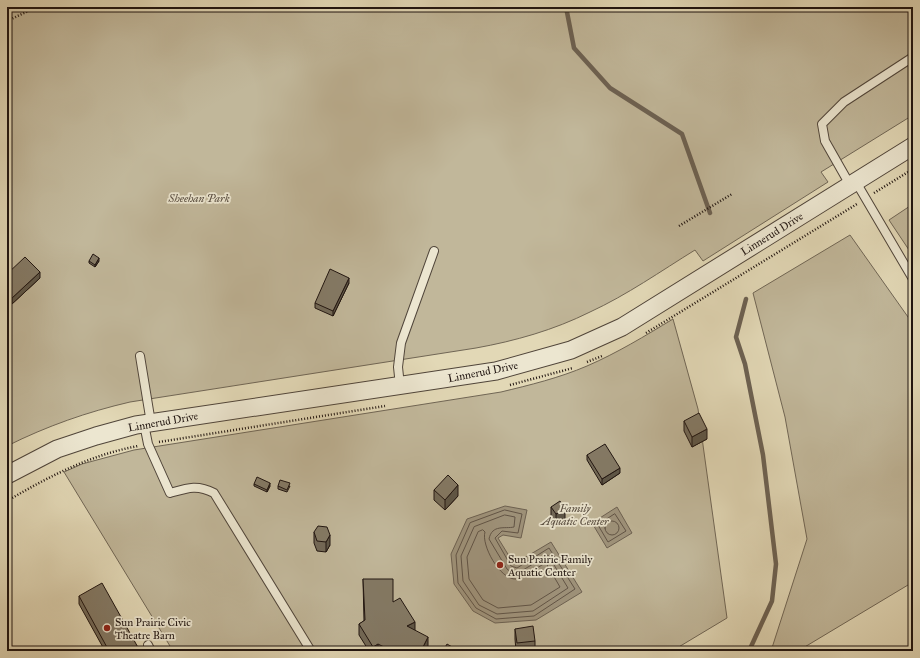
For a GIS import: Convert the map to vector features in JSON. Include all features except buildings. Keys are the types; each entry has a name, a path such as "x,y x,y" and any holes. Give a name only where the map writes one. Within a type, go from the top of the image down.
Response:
{"street":[{"name":"Linnerud Drive","path":"7,475 57,449 96,436 147,424 496,371 571,350 622,327 913,146"}],"lane":[{"path":"913,57 844,102 822,124 825,141 913,279"},
{"path":"400,386 398,367 401,343 434,251"},
{"path":"140,356 148,444 170,493 188,488 202,487 214,493 311,651"}],"path":[{"path":"7,20 37,7"},
{"path":"679,226 732,194"}],"green space":[{"name":"Sheehan Park","path":"7,7 913,7 913,115 821,172 828,182 703,261 695,250 617,298 562,324 520,338 476,348 130,402 67,420 7,446"},
{"path":"913,204 913,256 889,220"},
{"path":"850,235 913,324 913,582 798,651 771,651 807,539 785,417 753,293"},
{"name":"Family Aquatic Center","path":"673,319 698,409 727,618 672,651 173,651 64,472 82,464 134,450 501,392 523,387 555,378 587,366 620,350"}],"water":[{"path":"505,506 527,510 521,538 503,535 498,538 514,564 551,542 582,592 536,620 495,623 473,611 454,584 451,554 467,519"},
{"path":"617,507 632,533 607,548 592,523"}],"waterway":[{"path":"566,7 574,48 610,88 682,134 710,213"},
{"path":"746,299 736,337 745,364 763,455 776,564 772,601 749,651"}],"place":[{"name":"Sun Prairie Family Aquatic Center","path":"500,565"},
{"name":"Sun Prairie Civic Theatre Barn","path":"107,628"}]}
